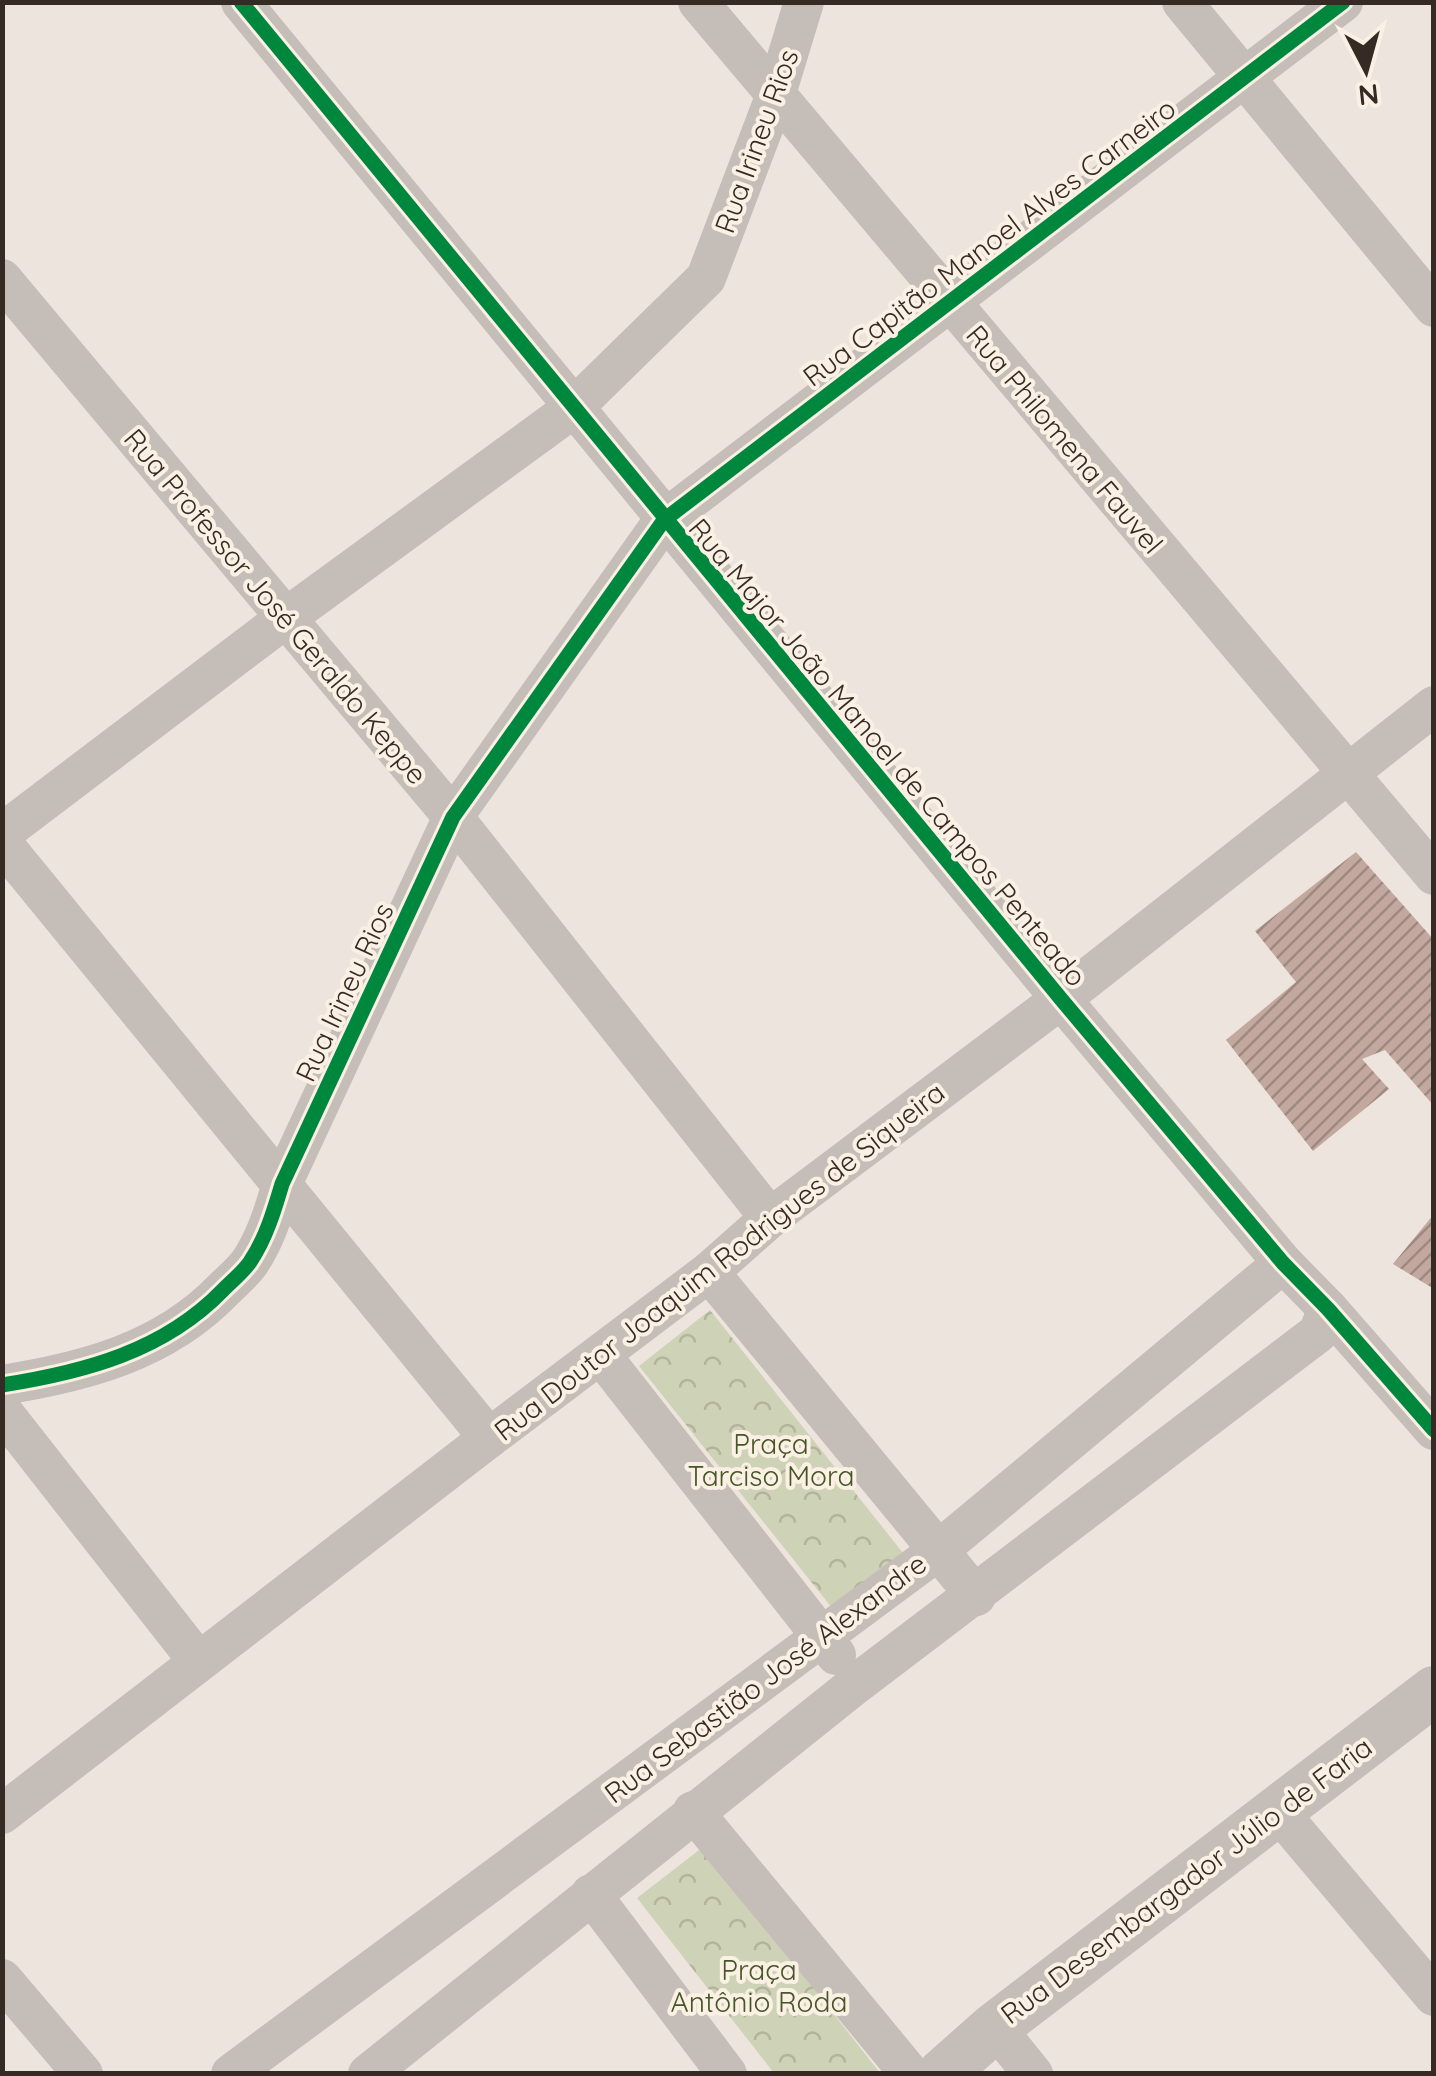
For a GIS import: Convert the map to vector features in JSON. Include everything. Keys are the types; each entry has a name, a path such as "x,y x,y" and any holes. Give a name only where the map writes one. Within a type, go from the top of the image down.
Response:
{"street":[{"name":"Rua Major João Manoel de Campos Penteado","path":"241,2 1061,999 1283,1264 1328,1309 1434,1430"},
{"name":"Rua Philomena Fauvel","path":"698,2 1434,876"},
{"name":"Rua Irineu Rios","path":"572,408 706,278 775,97 804,2"},
{"path":"1182,2 1434,307"},
{"name":"Rua Capitão Manoel Alves Carneiro","path":"664,520 1343,2"},
{"name":"Rua Professor José Geraldo Keppe","path":"2,279 452,817 770,1218"},
{"path":"2,833 572,408"},
{"name":"Rua Irineu Rios","path":"2,1385 105,1364 156,1342 202,1312 249,1263 452,817 664,520"},
{"name":"Rua Doutor Joaquim Rodrigues de Siqueira","path":"2,1814 709,1272 770,1218 1061,999 1434,706"},
{"path":"2,843 488,1438"},
{"name":"Rua Sebastião José Alexandre","path":"230,2074 938,1550 1283,1264"},
{"path":"709,1272 976,1596"},
{"path":"368,2074 856,1684 1318,1332 1328,1309"},
{"path":"601,1355 856,1684"},
{"path":"2,1411 198,1661"},
{"name":"Rua Desembargador Júlio de Faria","path":"942,2074 994,2027 1434,1691"},
{"path":"1277,1810 1434,1996"},
{"path":"694,1811 910,2074"},
{"path":"591,1894 728,2074"},
{"path":"2,1979 83,2074"},
{"path":"994,2027 1033,2074"}],"green space":[{"name":"Praça Tarciso Mora","path":"710,1310 903,1553 832,1608 639,1366"},
{"name":"Praça Antônio Roda","path":"703,1847 880,2073 774,2073 637,1898"}],"building":[{"path":"1356,852 1434,940 1434,1106 1385,1050 1362,1059 1389,1089 1313,1151 1226,1040 1296,982 1255,931"},
{"path":"1434,1214 1434,1289 1393,1264"}],"cycle path":[{"path":"241,2 1061,999 1283,1263 1434,1430"},
{"path":"2,1385 93,1365 149,1343 200,1311 247,1266 265,1234 282,1184 453,817 664,520 1343,2"}]}
